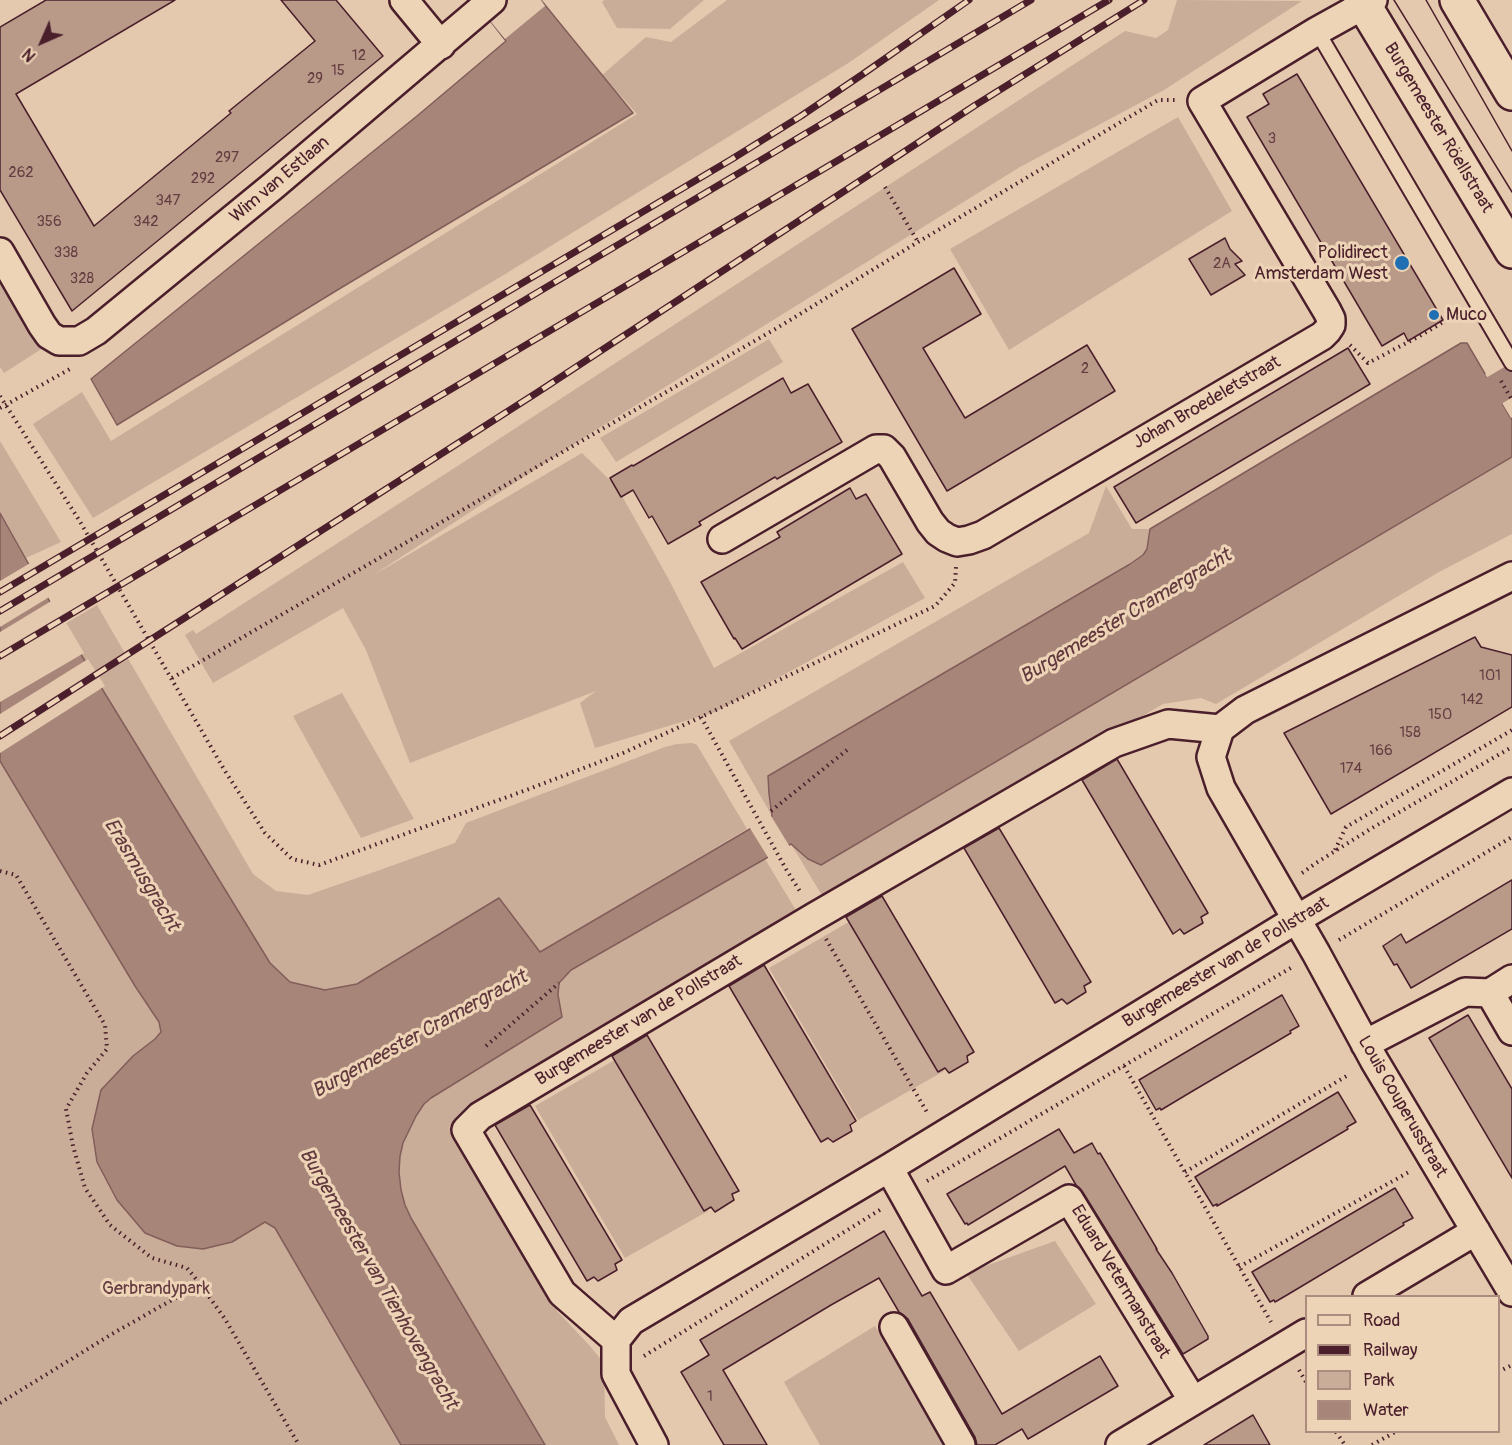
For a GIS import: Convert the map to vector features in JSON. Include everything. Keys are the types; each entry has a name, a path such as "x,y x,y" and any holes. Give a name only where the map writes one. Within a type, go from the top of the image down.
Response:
{"main road":[{"path":"1457,0 1512,93"},
{"name":"Burgemeester Röellstraat","path":"1366,2 1512,251"}],"street":[{"path":"404,0 441,45"},
{"path":"1331,325 1327,311 1202,101 1366,2"},
{"name":"Wim van Estlaan","path":"0,252 42,326 59,341 79,341 96,331 273,186 487,5"},
{"name":"Johan Broedeletstraat","path":"957,542 969,540 993,529 1322,336 1331,325"},
{"path":"722,539 876,449 884,450 892,457 938,532 957,542"},
{"path":"1297,919 1221,788 1211,757 1220,729 1245,710 1512,576"},
{"name":"Burgemeester van de Pollstraat","path":"1220,729 1168,724 1114,743 814,917 480,1116 466,1130 562,1293 616,1340 631,1321 1512,792"},
{"name":"Louis Couperusstraat","path":"1297,919 1369,1052 1476,1231 1508,1275"},
{"path":"1369,1052 1465,992 1501,986 1512,1031"},
{"name":"Eduard Vetermanstraat","path":"889,1168 946,1270 1069,1199 1193,1401"},
{"path":"1369,1295 1476,1231"},
{"path":"894,1327 961,1445"},
{"path":"1120,1445 1296,1339"},
{"path":"616,1340 616,1374 654,1445"}],"lane":[{"path":"1317,31 1511,361"}],"path":[{"path":"172,678 782,325 1158,100 1202,101"},
{"path":"885,187 918,242"},
{"path":"1331,325 1368,363 1440,325"},
{"path":"1500,379 1512,400"},
{"path":"0,396 79,520 225,771 265,833 292,859 319,865 623,753 935,606 955,583 957,542"},
{"path":"0,408 5,405"},
{"path":"701,717 957,1164"},
{"path":"1335,851 1346,827 1512,730"},
{"path":"771,811 847,750"},
{"path":"616,1374 905,1195 1512,837"},
{"path":"0,871 16,875 105,1025 107,1049 87,1073 66,1109 73,1146 85,1188 110,1226 152,1258 187,1268 225,1319 299,1445"},
{"path":"486,1046 559,983"},
{"path":"1185,1172 1369,1052"},
{"path":"1124,1066 1239,1267 1296,1339"},
{"path":"1239,1267 1433,1159"},
{"path":"0,1403 112,1334 200,1284"},
{"path":"1372,1445 1392,1433"}],"green space":[{"path":"604,0 704,0 670,29 617,28 602,2"},
{"path":"727,0 939,0 850,62 502,276 93,518 33,424 82,392 111,441 637,114 602,75 646,37 671,42"},
{"path":"1177,0 1302,1 1164,90 1020,167 599,428 372,576 582,453 617,487 668,578 714,668 903,562 925,598 715,712 595,748 580,703 596,691 410,763 366,650 343,608 213,683 185,635 193,630 196,634 1125,31 1156,38 1168,30"},
{"path":"1178,117 1232,211 1009,350 950,249"},
{"path":"0,275 43,348 4,373 0,367"},
{"path":"769,339 783,362 616,462 600,438"},
{"path":"0,441 61,542 26,558 0,512"},
{"path":"1512,457 1512,534 1439,572 1216,704 1201,698 1163,704 826,902 791,844 808,859 821,865"},
{"path":"1106,486 1132,529 1150,529 1147,549 1143,555 769,776 772,816 729,741 1089,533"},
{"path":"97,605 253,874 276,891 308,895 455,843 466,823 677,744 697,745 747,829 540,952 498,899 357,984 325,990 290,982 270,963 63,625"},
{"path":"342,693 414,819 361,838 293,716"},
{"name":"Gerbrandypark","path":"0,760 428,1445 0,1445"},
{"path":"765,859 800,917 449,1127 557,1311 604,1363 605,1417 619,1445 545,1445 411,1218 401,1190 399,1172 403,1143 416,1116 431,1098 562,1017 558,995 559,983 571,970"},
{"path":"854,919 944,1071 858,1120 769,968"},
{"path":"618,1058 708,1211 625,1258 535,1106"},
{"path":"1055,1241 1096,1304 1019,1351 966,1273"},
{"path":"875,1326 946,1445 820,1445 784,1382"}],"water":[{"path":"474,0 541,0 633,113 117,425 91,379 417,116 506,41"},
{"path":"1461,343 1467,343 1512,420 1512,457 821,865 808,859 791,844 571,970 559,983 558,995 562,1017 424,1104 403,1143 400,1156 399,1172 405,1205 545,1445 401,1445 275,1228 265,1222 232,1242 203,1249 177,1246 145,1233 117,1200 97,1162 92,1129 101,1090 133,1056 161,1032 159,1022 0,761 0,513 63,625 270,963 290,982 325,990 357,984 499,898 540,952 772,816 768,776 1130,564 1143,555 1147,549 1150,529"}],"pier":[{"path":"473,0 541,0 545,6 505,39"},
{"path":"1488,373 1512,414 1511,418 1485,374"},
{"path":"32,562 51,596 0,627 0,581"},
{"path":"53,600 84,653 0,702 0,632"},
{"path":"88,659 105,686 0,753 0,714"},
{"path":"768,811 790,847 769,859 748,825 769,814"}],"building":[{"path":"46,0 175,0 16,94 94,226 315,41 281,0 336,0 383,56 72,311 0,190 0,27"},
{"path":"1297,74 1443,320 1408,341 1404,333 1382,346 1247,117 1269,104 1263,94"},
{"path":"1225,238 1230,249 1242,261 1235,264 1245,275 1211,295 1189,259"},
{"path":"954,268 981,314 923,348 965,418 1087,345 1115,391 947,491 852,329"},
{"path":"1348,348 1370,384 1136,523 1114,487"},
{"path":"783,378 791,393 808,384 842,442 777,479 775,477 699,522 701,525 668,544 652,516 649,518 633,490 621,497 610,478"},
{"path":"850,488 856,499 866,494 902,554 742,649 701,582 780,537 777,532"},
{"path":"1475,637 1481,647 1512,655 1512,707 1331,814 1284,733"},
{"path":"1117,759 1208,913 1201,917 1203,923 1184,934 1180,929 1173,934 1082,780"},
{"path":"999,828 1091,982 1084,986 1086,992 1067,1004 1062,999 1055,1003 964,848"},
{"path":"1512,880 1512,929 1411,988 1383,946 1401,934 1406,943"},
{"path":"882,896 974,1052 967,1056 968,1062 949,1073 945,1068 938,1072 846,917"},
{"path":"764,965 856,1121 850,1125 852,1131 833,1142 828,1138 821,1142 729,986"},
{"path":"1282,995 1299,1026 1290,1031 1291,1033 1161,1110 1160,1108 1156,1110 1139,1080"},
{"path":"1468,1015 1512,1089 1512,1178 1429,1038"},
{"path":"647,1035 739,1191 732,1194 734,1200 715,1212 711,1207 704,1211 612,1056"},
{"path":"1338,1092 1356,1122 1347,1127 1348,1129 1248,1188 1217,1206 1217,1204 1213,1206 1195,1177"},
{"path":"530,1105 622,1260 615,1264 617,1270 598,1281 594,1277 587,1281 495,1125"},
{"path":"1059,1129 1074,1153 1092,1143 1098,1154 1100,1153 1172,1273 1208,1339 1183,1354 1065,1166 968,1225 965,1224 947,1194"},
{"path":"1395,1188 1413,1218 1287,1295 1275,1302 1274,1300 1270,1302 1252,1272"},
{"path":"884,1231 922,1296 930,1292 1002,1414 1100,1356 1118,1386 1028,1439 1022,1429 995,1445 977,1445 975,1437 908,1319 899,1312 879,1278 723,1370 767,1445 724,1445 681,1372 709,1355 700,1340"},
{"path":"1253,1415 1270,1445 1204,1445"}],"waterway":[{"name":"Burgemeester Cramergracht","path":"1460,411 1512,380"}],"tram line":[{"path":"1394,0 1512,192"},
{"path":"1426,0 1512,151"}],"railway":[{"path":"0,592 732,159 801,116 969,0"},
{"path":"0,611 1031,0"},
{"path":"0,656 1109,0"},
{"path":"0,736 538,392 974,106 1144,0"}],"place":[{"name":"Polidirect Amsterdam West","path":"1402,263"},
{"name":"Muco","path":"1434,315"}],"water label":[{"name":"Erasmusgracht","path":"141,875"},
{"name":"Burgemeester van Tienhovengracht","path":"378,1279"}]}
